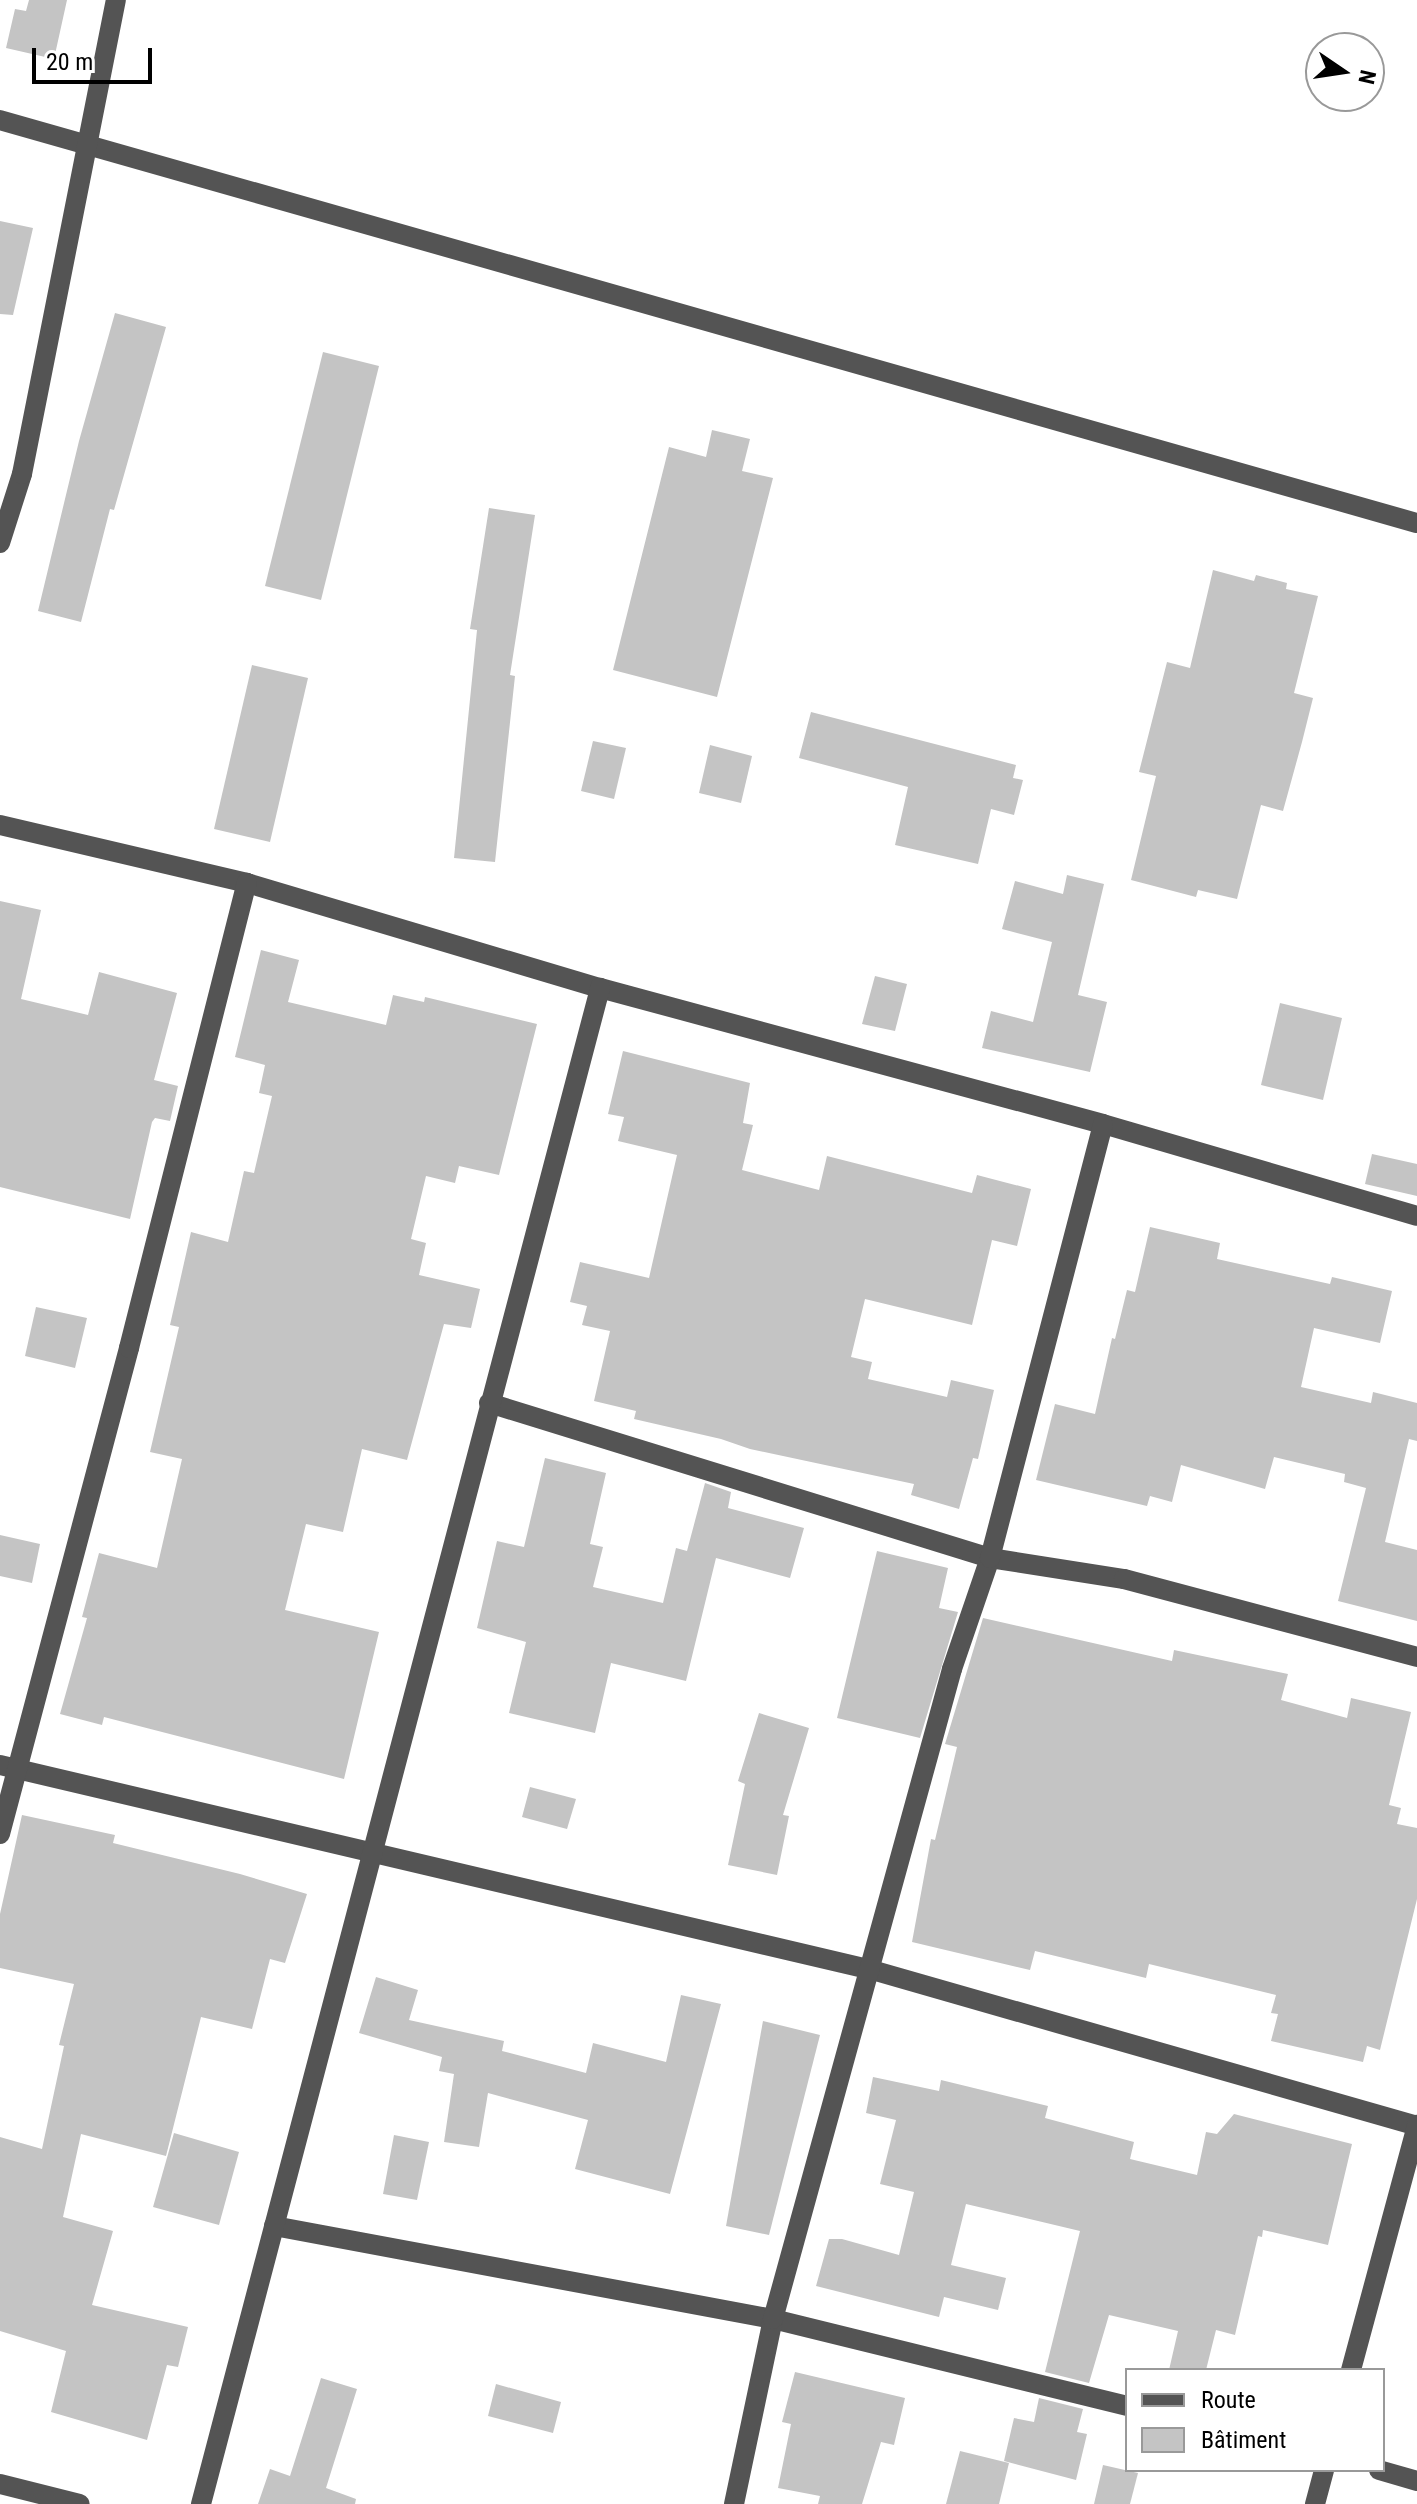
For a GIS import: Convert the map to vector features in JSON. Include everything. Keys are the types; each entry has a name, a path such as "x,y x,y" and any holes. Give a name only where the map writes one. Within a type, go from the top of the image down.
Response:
{"street":[{"path":"0,543 22,474 116,0"},
{"path":"0,120 1417,523"},
{"path":"0,825 247,883 600,988 1103,1124 1417,1216"},
{"path":"0,1834 8,1768 129,1348 247,883"},
{"path":"201,2504 600,988"},
{"path":"734,2504 773,2319 872,1970 952,1669 990,1558 1103,1124"},
{"path":"489,1403 990,1558 1124,1579 1417,1657"},
{"path":"8,1768 872,1970 1417,2126 1352,2368"},
{"path":"274,2226 773,2319 1125,2406"},
{"path":"1315,2504 1323,2472"},
{"path":"1385,2472 1417,2481"},
{"path":"0,2484 80,2504"}],"building":[{"path":"29,0 67,0 54,59 6,48 15,9 26,11"},
{"path":"0,221 33,228 13,315 0,314"},
{"path":"115,313 166,327 114,510 110,509 81,622 38,611 79,441"},
{"path":"323,352 379,366 321,600 265,586"},
{"path":"712,430 750,439 742,471 773,478 717,697 613,670 669,447 706,457"},
{"path":"489,508 535,515 510,675 515,676 495,862 454,858 477,630 470,629"},
{"path":"1213,570 1254,581 1256,575 1287,583 1286,589 1318,596 1294,693 1313,698 1302,742 1283,811 1261,805 1237,899 1198,890 1196,897 1131,880 1156,776 1139,772 1167,662 1190,668"},
{"path":"252,665 308,678 270,842 214,829"},
{"path":"811,712 1016,765 1013,778 1023,780 1014,815 991,809 978,864 895,845 908,787 799,758"},
{"path":"593,741 626,748 614,799 581,791"},
{"path":"710,745 752,756 741,803 699,793"},
{"path":"1067,875 1104,884 1078,995 1107,1002 1090,1072 982,1048 991,1011 1033,1022 1052,942 1002,929 1015,881 1063,894"},
{"path":"0,901 41,910 21,999 88,1015 99,972 177,993 154,1080 178,1086 170,1121 155,1118 152,1122 130,1219 0,1187"},
{"path":"261,950 299,960 288,1002 386,1025 393,995 424,1002 425,997 537,1024 499,1175 459,1166 455,1183 426,1176 411,1239 426,1243 419,1275 480,1289 471,1328 444,1324 407,1460 362,1449 343,1532 306,1524 285,1610 379,1632 344,1779 104,1717 102,1725 60,1714 87,1618 82,1617 99,1553 157,1568 182,1459 150,1452 179,1327 170,1325 191,1232 228,1242 244,1171 254,1173 272,1096 259,1093 265,1065 235,1057"},
{"path":"875,976 907,984 895,1031 862,1024"},
{"path":"1280,1003 1342,1018 1323,1100 1261,1085"},
{"path":"623,1051 750,1083 743,1123 753,1125 742,1170 819,1190 827,1156 972,1193 977,1175 1031,1189 1017,1246 992,1240 972,1325 865,1299 851,1357 872,1362 868,1379 947,1397 951,1380 994,1390 978,1459 973,1458 959,1509 911,1495 914,1484 750,1449 721,1439 634,1419 636,1411 594,1401 610,1331 582,1325 587,1306 570,1302 580,1262 649,1278 677,1155 618,1141 624,1117 608,1114"},
{"path":"1372,1154 1417,1164 1417,1196 1365,1184"},
{"path":"1150,1227 1220,1243 1217,1259 1330,1284 1332,1277 1392,1291 1380,1343 1314,1328 1301,1387 1371,1403 1373,1392 1417,1403 1417,1441 1409,1439 1385,1542 1417,1550 1417,1621 1338,1601 1366,1488 1344,1482 1345,1474 1274,1457 1265,1489 1181,1465 1172,1502 1150,1496 1147,1506 1036,1480 1055,1404 1095,1414 1112,1338 1115,1339 1127,1290 1135,1292"},
{"path":"36,1307 87,1318 75,1368 25,1356"},
{"path":"545,1458 606,1473 590,1544 603,1547 593,1587 663,1603 676,1548 687,1551 705,1483 731,1492 728,1508 804,1528 790,1578 716,1558 686,1681 611,1663 595,1733 509,1713 526,1642 477,1628 497,1541 524,1547"},
{"path":"0,1535 40,1544 32,1583 0,1576"},
{"path":"877,1551 948,1568 939,1608 958,1612 920,1738 837,1718"},
{"path":"983,1618 1172,1661 1174,1650 1288,1674 1281,1700 1347,1718 1351,1698 1411,1712 1389,1805 1401,1808 1397,1824 1417,1828 1417,1899 1380,2050 1367,2046 1363,2062 1271,2041 1278,2014 1271,2013 1276,1995 1149,1964 1146,1978 1035,1951 1030,1970 912,1942 931,1839 935,1840 957,1747 945,1744"},
{"path":"759,1713 809,1728 783,1815 789,1816 777,1875 728,1865 745,1784 738,1781"},
{"path":"530,1787 576,1799 567,1829 522,1817"},
{"path":"22,1815 115,1835 113,1843 307,1894 285,1963 270,1959 252,2029 201,2017 166,2156 81,2134 63,2217 113,2231 92,2305 188,2327 178,2367 167,2365 147,2440 51,2412 66,2351 0,2331 0,2137 42,2149 64,2046 59,2045 74,1984 0,1968 0,1914"},
{"path":"376,1977 418,1990 409,2020 504,2041 502,2051 586,2073 593,2043 666,2062 681,1995 721,2004 670,2194 575,2169 588,2120 488,2093 479,2147 444,2142 454,2074 439,2071 442,2057 359,2033"},
{"path":"763,2021 820,2035 769,2235 726,2226"},
{"path":"873,2077 939,2091 941,2080 1048,2106 1045,2118 1134,2142 1130,2159 1197,2175 1206,2132 1217,2134 1234,2114 1352,2144 1328,2245 1263,2230 1262,2237 1258,2236 1235,2335 1216,2330 1206,2368 1169,2368 1178,2331 1109,2315 1089,2383 1045,2372 1080,2231 966,2204 951,2265 1006,2278 998,2310 944,2297 939,2317 816,2286 829,2239 842,2239 899,2255 914,2192 880,2184 896,2120 866,2113"},
{"path":"174,2133 239,2152 219,2225 153,2207"},
{"path":"394,2135 429,2142 417,2200 383,2194"},
{"path":"795,2372 905,2398 894,2445 881,2442 862,2504 818,2504 820,2496 778,2488 791,2424 782,2422"},
{"path":"321,2378 357,2389 326,2488 356,2499 355,2504 258,2504 270,2469 290,2476"},
{"path":"496,2384 561,2402 553,2433 488,2416"},
{"path":"1039,2398 1083,2409 1077,2432 1087,2434 1076,2480 1004,2461 1014,2418 1034,2422"},
{"path":"960,2451 1009,2463 999,2504 946,2504"},
{"path":"1103,2465 1138,2473 1130,2504 1094,2504"}]}
